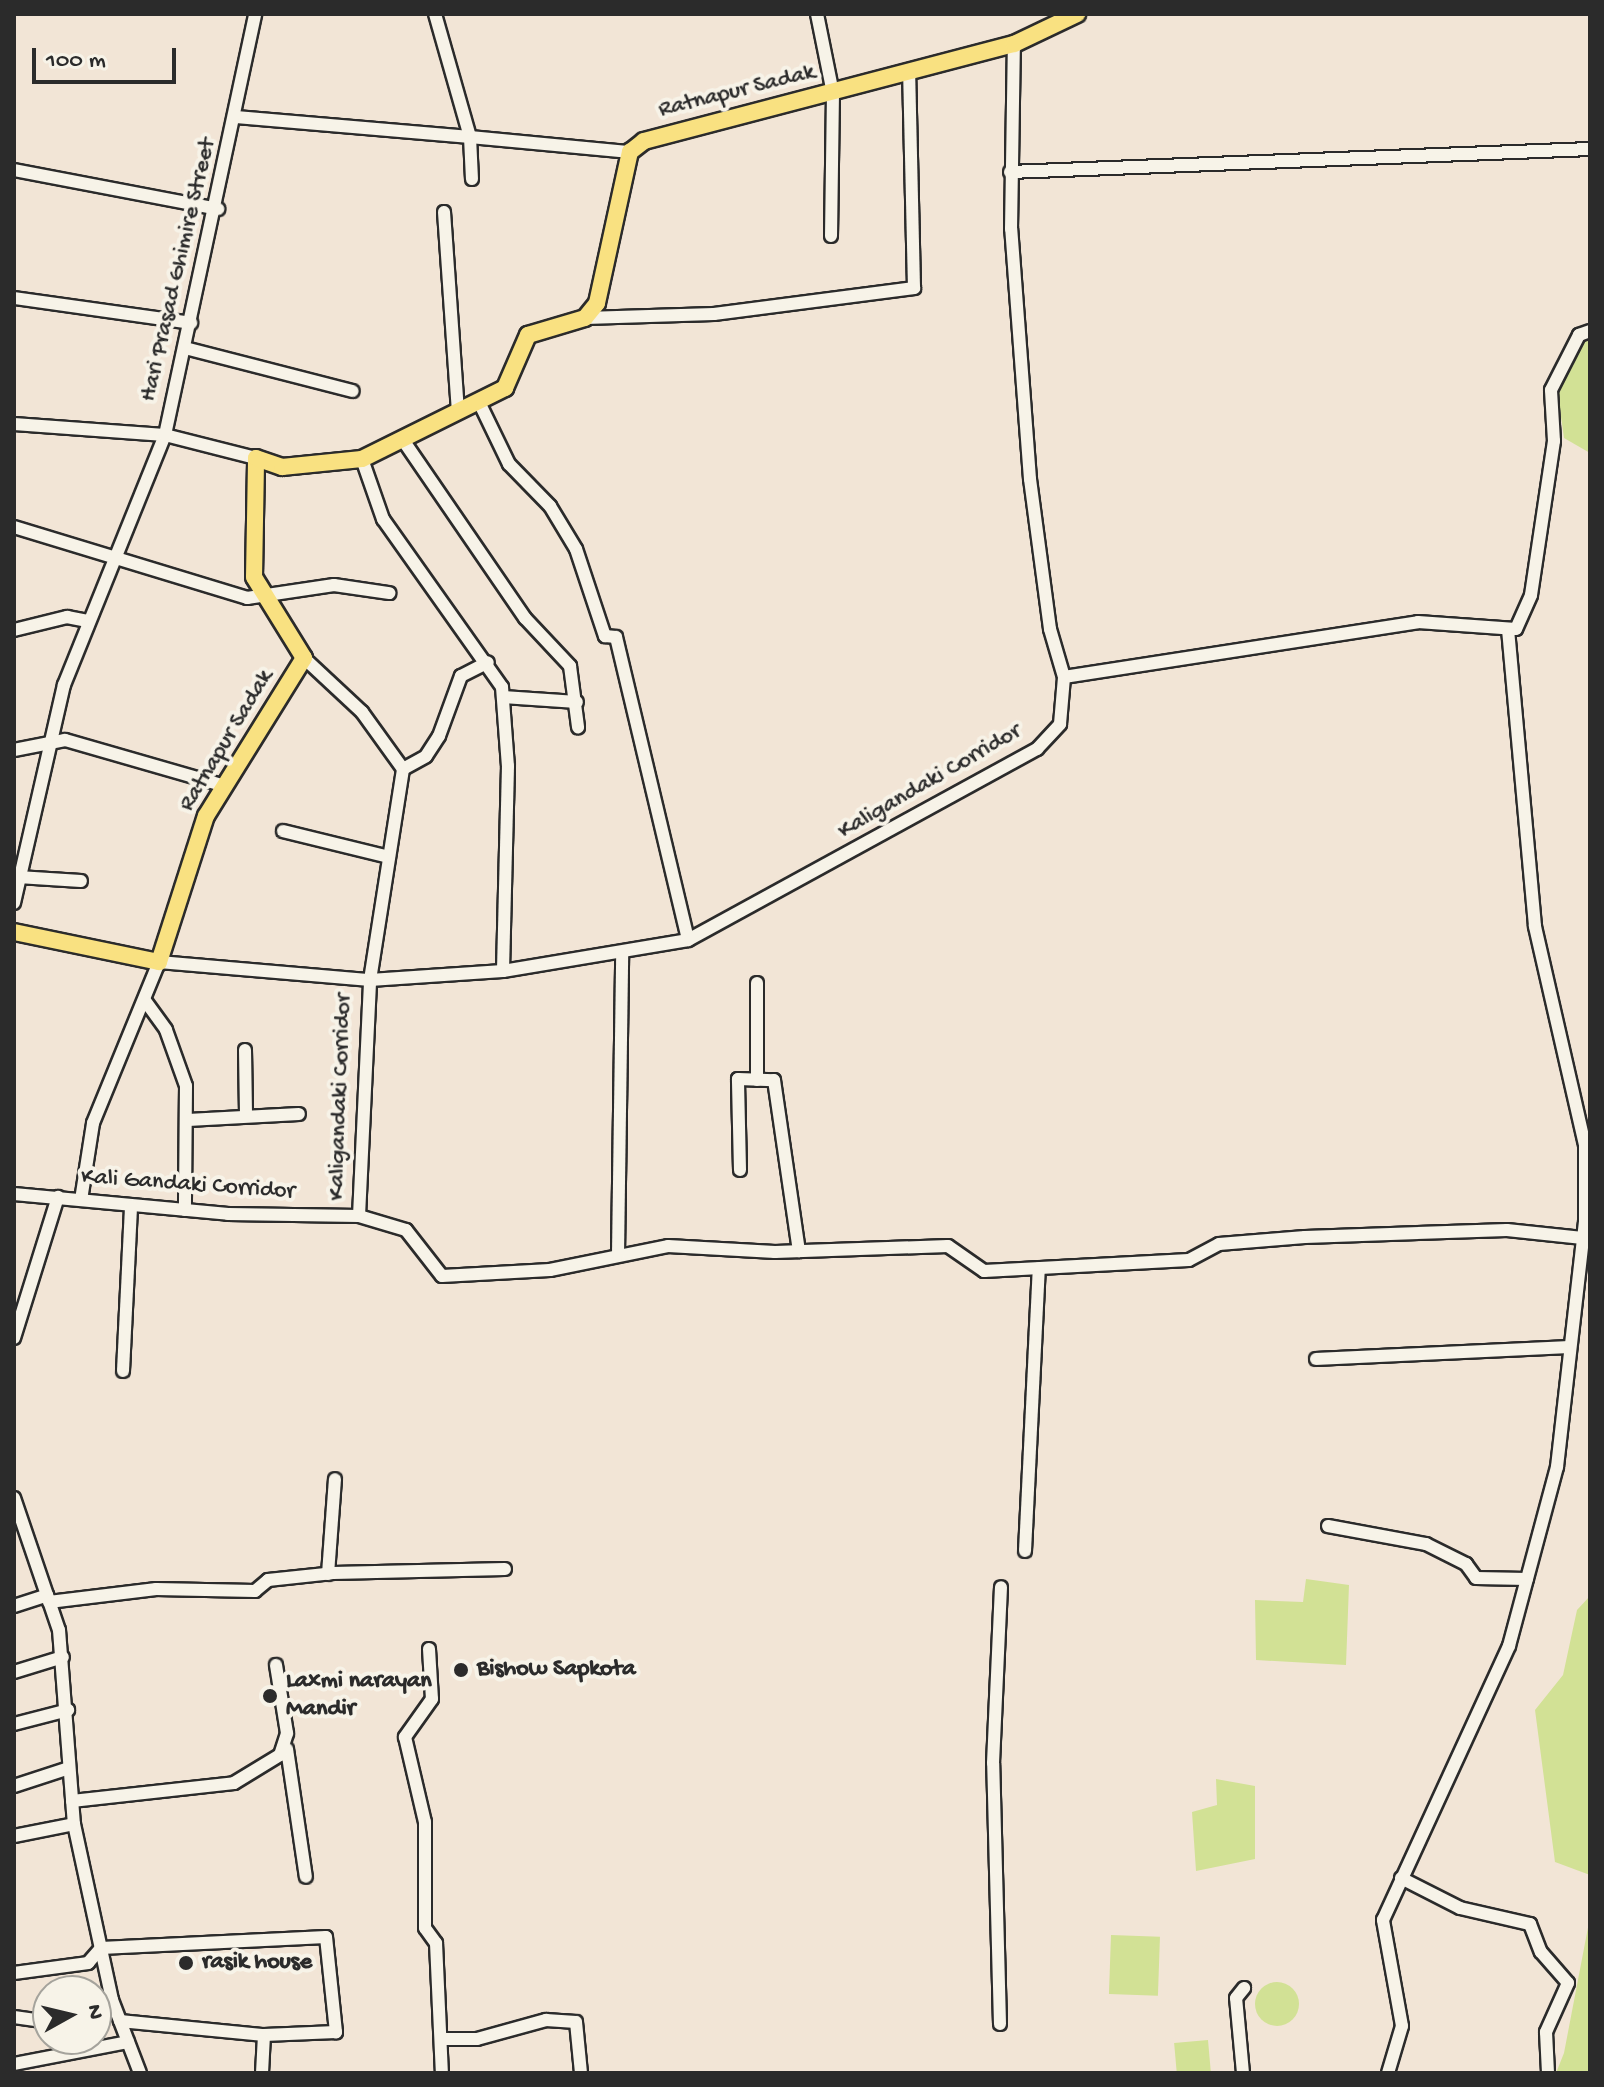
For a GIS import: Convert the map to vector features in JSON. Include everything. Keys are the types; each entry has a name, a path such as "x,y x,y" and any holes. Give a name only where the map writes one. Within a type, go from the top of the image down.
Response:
{"main road":[{"path":"1014,44 1077,14"},
{"name":"Ratnapur Sadak","path":"630,152 693,123 833,93 1014,44"},
{"path":"256,458 295,467 362,459 505,388 528,335 585,318 601,290 630,152"},
{"name":"Ratnapur Sadak","path":"159,962 206,816 304,658 263,597 250,558 256,458"},
{"path":"14,932 159,962"}],"street":[{"name":"Hari Prasad Ghimire Street","path":"14,424 165,435 218,209 255,14"},
{"path":"435,14 470,137 472,179"},
{"path":"817,14 833,93 831,236"},
{"name":"Kaligandaki Corridor","path":"370,980 503,971 622,955 688,940 1037,749 1060,724 1064,677 1050,629 1030,479 1010,172 1014,44"},
{"path":"585,318 714,314 914,288 909,72"},
{"path":"236,117 630,152"},
{"path":"1010,172 1590,149"},
{"path":"14,170 218,209"},
{"path":"444,212 458,412"},
{"path":"14,298 191,323"},
{"path":"1064,677 1418,622 1516,629 1531,595 1554,441 1551,390 1579,335 1590,331"},
{"path":"185,348 353,391"},
{"path":"479,402 509,464 550,506 576,549 605,636 616,637 688,940"},
{"path":"14,903 18,857 48,743 88,621 165,435 256,458"},
{"path":"403,440 525,618 570,666 578,727"},
{"path":"362,459 383,519 488,662 503,697 503,971"},
{"path":"14,527 112,559 263,597 334,585 389,593"},
{"path":"14,630 67,617 88,621"},
{"path":"1388,2073 1402,2026 1383,1920 1509,1646 1557,1467 1583,1238 1585,1145 1535,926 1508,629"},
{"path":"304,658 362,712 403,769 426,756 439,736 461,676 488,662"},
{"path":"503,697 577,702"},
{"path":"14,750 48,743 77,743 225,786"},
{"name":"Kaligandaki Corridor","path":"359,1216 370,980 403,769"},
{"path":"283,831 389,857"},
{"path":"18,877 81,881"},
{"path":"622,955 618,1254 668,1246 799,1251 948,1246 984,1271 1189,1260 1219,1244 1305,1237 1507,1230 1583,1238"},
{"path":"81,1200 93,1123 146,1002 159,962 370,980"},
{"path":"757,983 757,1080"},
{"path":"146,1002 177,1059 188,1120 185,1210"},
{"path":"245,1050 246,1116"},
{"path":"740,1170 738,1079 774,1080 799,1251"},
{"path":"188,1120 299,1114"},
{"name":"Kali Gandaki Corridor","path":"14,1194 185,1210 359,1216 406,1230 442,1276 550,1270 618,1254"},
{"path":"14,1338 20,1306 58,1197"},
{"path":"123,1371 131,1206"},
{"path":"1025,1551 1039,1268"},
{"path":"1316,1359 1569,1347"},
{"path":"328,1574 335,1479"},
{"path":"14,1498 48,1598 63,1657 74,1824 107,1975"},
{"path":"1328,1526 1426,1544 1466,1564 1476,1578 1527,1579"},
{"path":"14,1549 29,1544"},
{"path":"14,1606 48,1598 156,1589 255,1591 268,1580 328,1574 505,1569"},
{"path":"1000,2024 993,1763 1001,1587"},
{"path":"429,1649 432,1699 405,1737 425,1822 425,1928 434,1933 442,2073"},
{"path":"14,1672 63,1657"},
{"path":"276,1665 306,1877"},
{"path":"14,1724 68,1710"},
{"path":"72,1801 234,1783 287,1749"},
{"path":"14,1786 69,1768"},
{"path":"14,1836 74,1824"},
{"path":"1401,1878 1460,1908 1530,1924 1541,1952 1568,1983 1546,2032 1548,2073"},
{"path":"14,1973 88,1963 101,1948 326,1937 336,2032 264,2035 120,2021"},
{"path":"1243,2073 1236,1998 1244,1988"},
{"path":"112,2000 140,2073"},
{"path":"441,2039 477,2039 546,2020 576,2022 581,2073"},
{"path":"262,2073 264,2035"},
{"path":"14,2064 128,2042"}],"green space":[{"path":"1590,335 1590,453 1564,438 1558,396 1580,339"},
{"path":"1306,1579 1349,1585 1346,1665 1256,1660 1255,1600 1303,1602"},
{"path":"1590,1596 1590,1875 1555,1862 1535,1710 1563,1675 1577,1610"},
{"path":"1216,1779 1255,1786 1255,1859 1196,1871 1192,1812 1217,1805"},
{"path":"1590,1917 1590,2073 1556,2073 1564,2053"},
{"path":"1111,1935 1160,1937 1158,1996 1109,1994"},
{"path":"1277,1982 1293,1988 1299,2004 1293,2020 1277,2026 1261,2020 1255,2004 1261,1988"},
{"path":"1208,2040 1211,2073 1177,2073 1174,2043"}],"place":[{"name":"Bishow Sapkota","path":"461,1670"},
{"name":"Laxmi narayan Mandir","path":"270,1696"},
{"name":"rasik house","path":"186,1963"}]}
